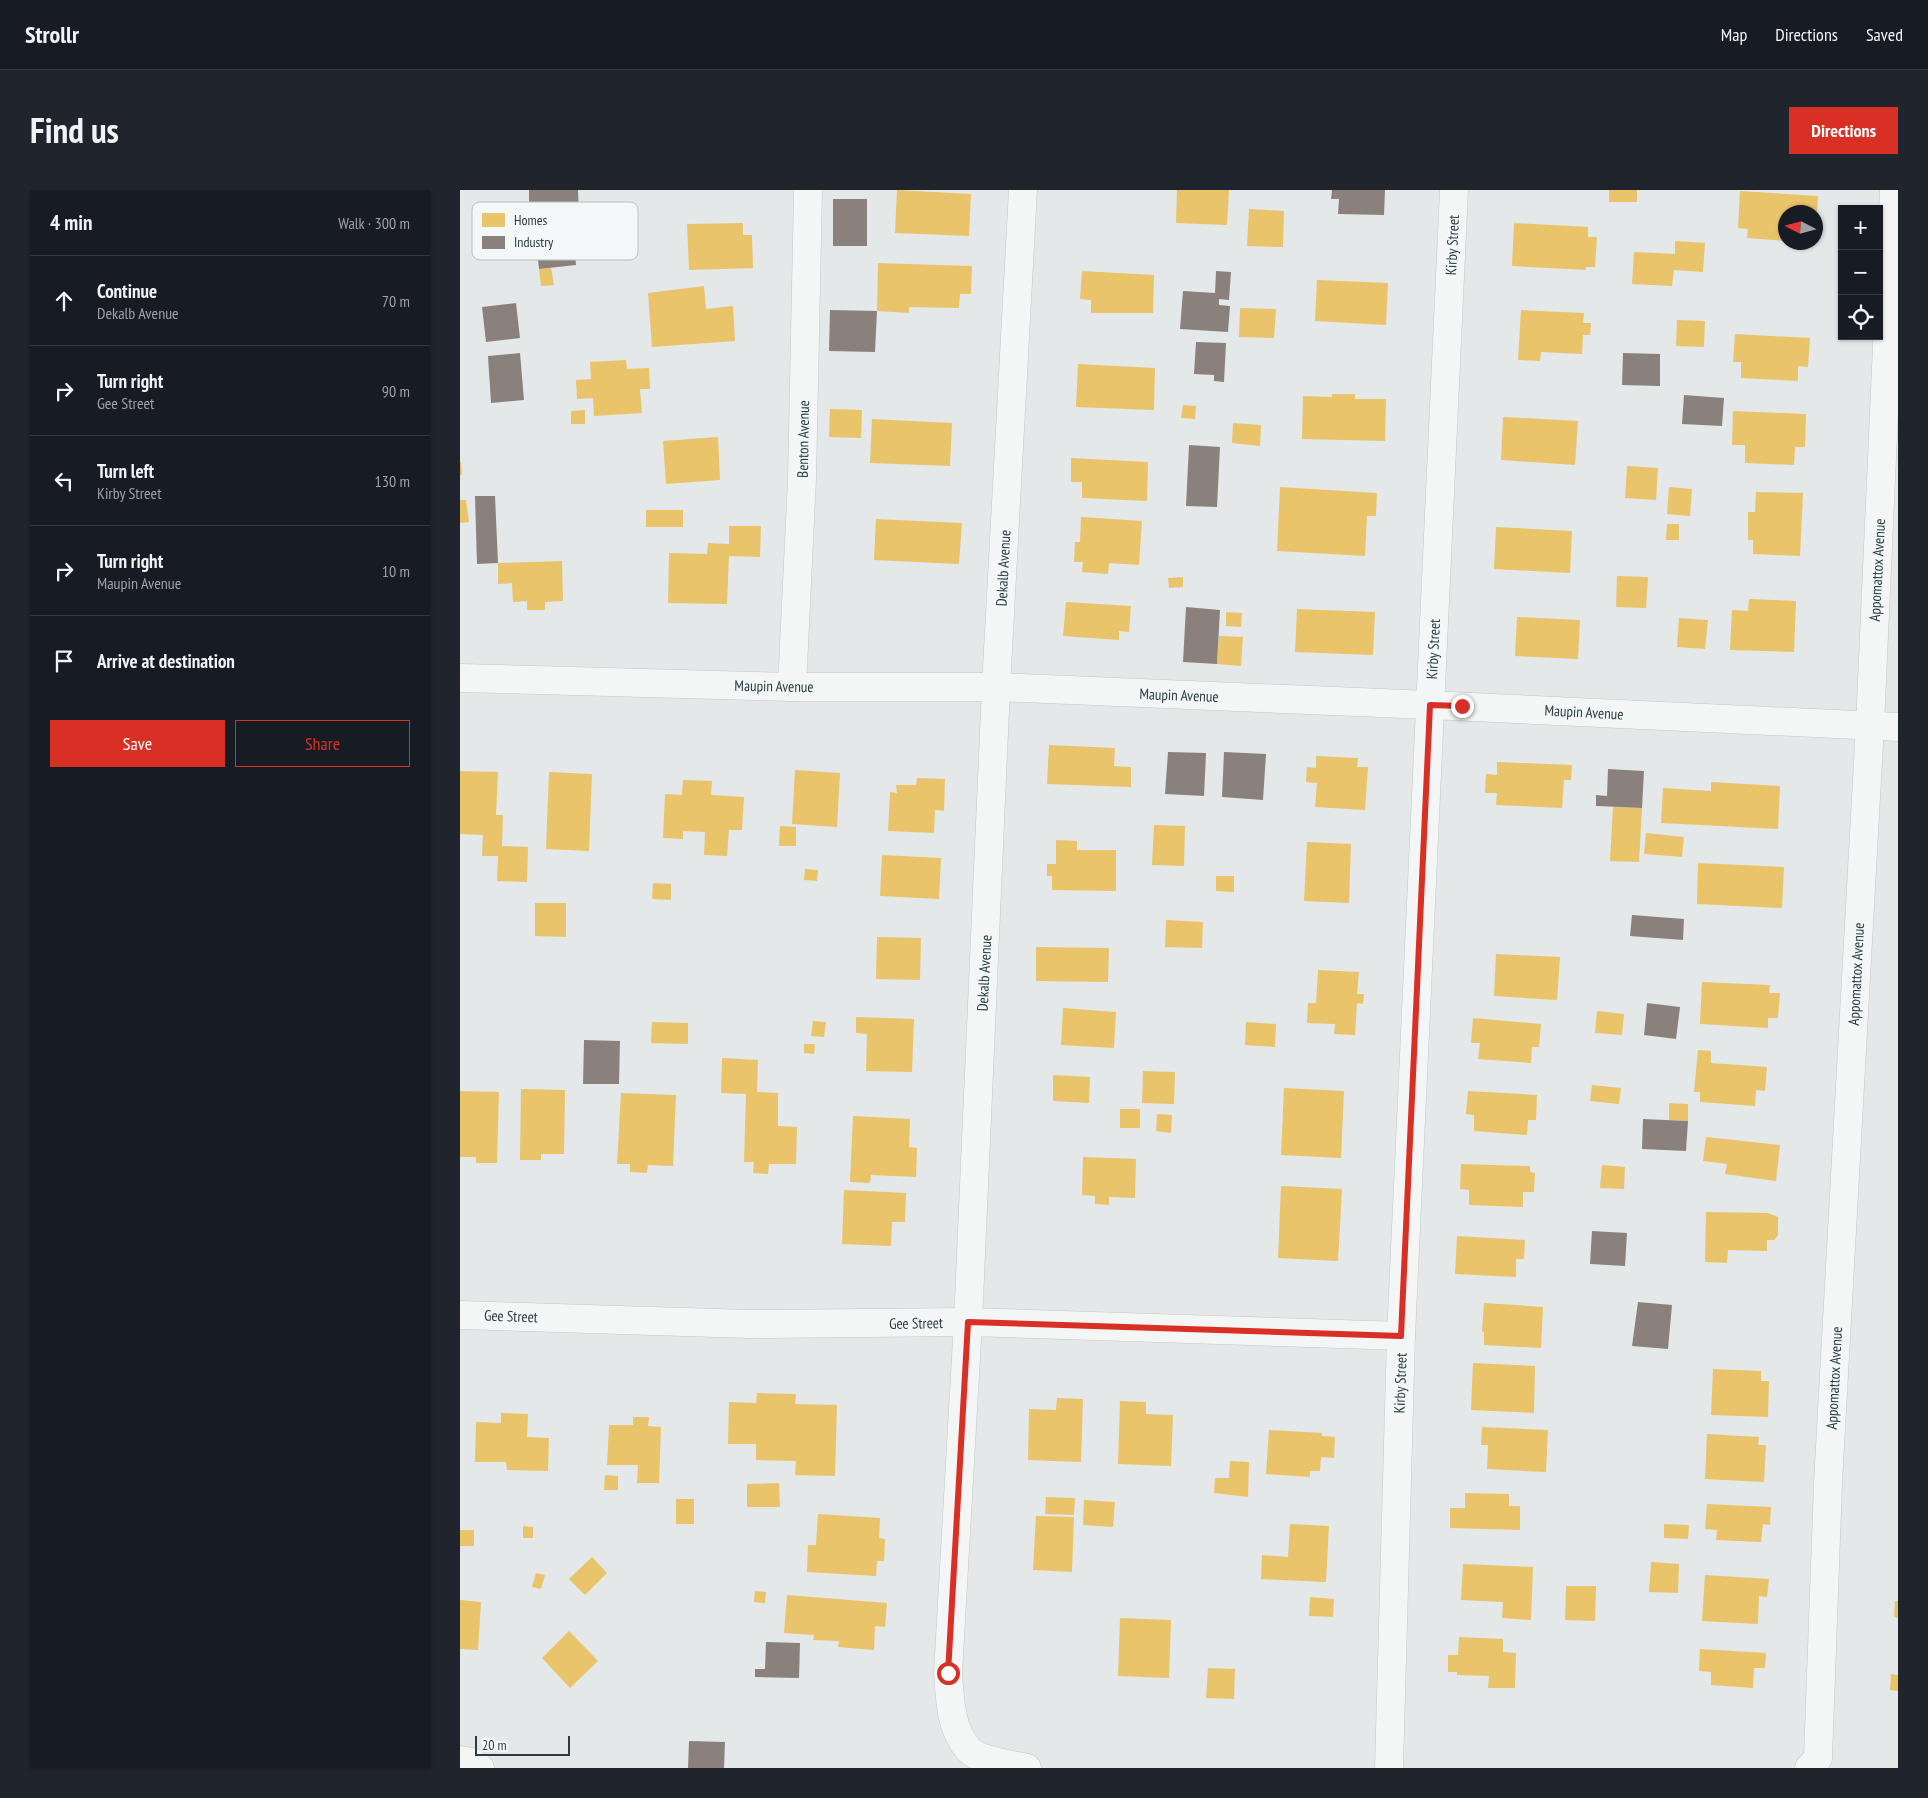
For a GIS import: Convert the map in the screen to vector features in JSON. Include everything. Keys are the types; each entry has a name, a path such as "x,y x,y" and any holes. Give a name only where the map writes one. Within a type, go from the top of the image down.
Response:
{"street":[{"name":"Benton Avenue","path":"792,687 802,479 808,190"},
{"name":"Dekalb Avenue","path":"1023,190 996,688 968,1322 948,1673 951,1714 957,1731 970,1751 996,1762 1027,1768"},
{"name":"Kirby Street","path":"1388,1768 1401,1336 1454,190"},
{"name":"Appomattox Avenue","path":"1814,1763 1870,726 1894,190"},
{"name":"Maupin Avenue","path":"460,678 792,687 996,688 1430,705 1898,727"},
{"name":"Gee Street","path":"460,1315 749,1324 968,1322 1401,1336"},
{"path":"460,1760 472,1762 480,1768"}],"building: Homes":[{"path":"897,190 971,194 969,236 895,233"},
{"path":"1177,190 1229,190 1227,225 1176,223"},
{"path":"1609,190 1637,190 1637,202 1609,202"},
{"path":"1740,191 1818,196 1817,205 1778,205 1778,240 1747,238 1748,229 1738,228"},
{"path":"1249,209 1284,211 1283,247 1247,246"},
{"path":"743,223 743,235 752,235 753,268 689,270 687,224"},
{"path":"1514,223 1588,227 1588,237 1597,237 1595,267 1586,267 1586,270 1512,266"},
{"path":"1675,241 1705,243 1703,272 1674,270 1672,286 1632,284 1634,252 1675,254"},
{"path":"878,263 972,266 971,294 960,294 959,308 909,307 909,313 877,311"},
{"path":"551,268 554,285 541,286 539,269"},
{"path":"1082,271 1154,275 1153,313 1091,313 1091,300 1080,299"},
{"path":"1317,280 1388,283 1386,325 1315,321"},
{"path":"704,286 706,309 733,306 735,341 652,347 648,293"},
{"path":"1240,308 1276,309 1274,338 1239,337"},
{"path":"1521,310 1584,313 1583,323 1591,323 1590,335 1583,335 1582,354 1541,352 1540,361 1518,360"},
{"path":"1677,320 1705,321 1704,347 1676,346"},
{"path":"1735,334 1810,338 1808,367 1798,366 1798,381 1741,378 1741,362 1733,362"},
{"path":"626,360 627,369 649,368 650,389 640,389 642,413 594,416 593,398 577,399 576,380 591,379 590,362"},
{"path":"1078,364 1155,368 1154,410 1076,407"},
{"path":"1332,394 1355,394 1355,399 1386,399 1385,441 1302,439 1303,396 1332,397"},
{"path":"1183,405 1196,406 1195,419 1181,418"},
{"path":"830,409 862,410 861,438 829,437"},
{"path":"585,410 585,424 571,424 571,411"},
{"path":"1733,411 1806,414 1805,447 1795,447 1794,465 1745,463 1745,445 1732,445"},
{"path":"1503,417 1578,421 1575,465 1501,460"},
{"path":"872,419 952,423 950,466 870,463"},
{"path":"1233,423 1261,425 1260,446 1232,443"},
{"path":"718,437 720,480 666,484 663,441"},
{"path":"1071,458 1148,462 1147,501 1082,498 1082,482 1071,482"},
{"path":"461,462 462,475 460,475"},
{"path":"1627,466 1658,468 1656,500 1625,498"},
{"path":"1280,487 1377,493 1376,516 1367,516 1365,556 1277,551"},
{"path":"1669,487 1692,489 1690,516 1667,514"},
{"path":"1756,492 1803,493 1800,556 1753,554 1753,540 1748,540 1748,512 1755,512"},
{"path":"460,500 466,500 469,522 460,523"},
{"path":"646,510 683,510 683,527 646,527"},
{"path":"1081,517 1142,521 1139,565 1109,563 1108,574 1082,572 1083,562 1074,562 1075,542 1080,542"},
{"path":"876,519 962,523 959,564 874,560"},
{"path":"1667,524 1679,524 1679,540 1666,540"},
{"path":"729,526 761,526 760,557 729,556 727,604 668,603 669,553 707,554 708,543 729,544"},
{"path":"1496,527 1572,531 1570,573 1494,569"},
{"path":"562,561 563,601 545,602 545,610 527,610 527,601 513,602 512,583 498,584 498,563"},
{"path":"1617,576 1648,577 1646,608 1616,607"},
{"path":"1183,577 1183,587 1169,588 1168,578"},
{"path":"1749,599 1796,601 1794,652 1730,650 1732,610 1748,611"},
{"path":"1066,602 1131,606 1129,632 1119,631 1119,640 1063,636"},
{"path":"1297,609 1375,612 1373,655 1295,652"},
{"path":"1226,612 1242,613 1241,627 1226,626"},
{"path":"1517,617 1580,620 1578,659 1515,656"},
{"path":"1679,618 1708,620 1705,649 1677,647"},
{"path":"1219,636 1243,637 1241,666 1217,664"},
{"path":"1049,745 1115,748 1114,766 1131,767 1131,787 1047,784"},
{"path":"1316,756 1358,758 1357,767 1368,767 1365,810 1315,807 1317,783 1306,782 1307,767 1316,768"},
{"path":"1497,762 1572,765 1571,780 1564,780 1562,808 1496,805 1497,793 1485,793 1486,774 1497,775"},
{"path":"795,770 840,773 837,827 792,824"},
{"path":"460,771 498,772 496,815 503,815 502,846 528,847 527,882 497,881 498,856 482,856 483,835 460,834"},
{"path":"549,772 592,774 589,851 546,849"},
{"path":"917,778 945,779 944,811 935,810 934,833 888,831 890,792 897,793 896,785 916,785"},
{"path":"683,780 712,781 711,795 744,797 742,830 729,830 727,856 704,855 705,832 683,831 683,839 663,838 665,794 682,795"},
{"path":"1711,782 1780,786 1778,829 1661,823 1663,788 1711,791"},
{"path":"1613,807 1642,808 1639,862 1610,861"},
{"path":"1154,825 1185,826 1184,866 1152,865"},
{"path":"780,826 796,827 796,846 779,846"},
{"path":"1646,833 1684,837 1682,857 1644,854"},
{"path":"1056,840 1077,841 1077,850 1116,850 1116,891 1052,890 1052,876 1047,876 1047,864 1056,864"},
{"path":"1307,842 1351,844 1349,903 1304,901"},
{"path":"882,855 941,858 939,899 880,896"},
{"path":"1698,863 1784,867 1782,908 1697,904"},
{"path":"805,869 818,870 817,881 804,880"},
{"path":"1216,876 1234,876 1234,892 1216,891"},
{"path":"653,883 671,884 671,900 652,899"},
{"path":"535,903 566,903 566,937 535,936"},
{"path":"1166,920 1203,922 1202,948 1165,947"},
{"path":"877,937 921,938 920,980 876,979"},
{"path":"1036,947 1109,948 1108,982 1036,981"},
{"path":"1496,954 1560,957 1557,1000 1494,996"},
{"path":"1318,970 1359,972 1357,994 1364,994 1363,1004 1357,1003 1355,1035 1334,1034 1335,1024 1307,1023 1308,1003 1316,1003"},
{"path":"1702,982 1770,985 1769,993 1780,993 1778,1018 1768,1018 1768,1028 1700,1024"},
{"path":"1063,1008 1116,1012 1114,1048 1061,1045"},
{"path":"1597,1011 1624,1014 1622,1035 1595,1033"},
{"path":"856,1017 914,1019 912,1072 866,1071 867,1034 856,1033"},
{"path":"1473,1018 1541,1024 1539,1047 1532,1047 1531,1063 1478,1059 1480,1043 1471,1043"},
{"path":"813,1021 826,1022 824,1037 811,1036"},
{"path":"652,1022 688,1023 688,1044 651,1043"},
{"path":"1246,1022 1276,1024 1275,1047 1245,1045"},
{"path":"804,1044 815,1044 814,1054 804,1053"},
{"path":"1698,1050 1711,1051 1711,1063 1767,1067 1765,1091 1756,1090 1755,1106 1700,1102 1700,1092 1694,1092"},
{"path":"722,1058 758,1060 757,1092 778,1093 778,1126 797,1127 796,1164 769,1164 768,1174 753,1173 754,1162 744,1162 746,1094 721,1093"},
{"path":"1143,1071 1175,1072 1174,1104 1142,1103"},
{"path":"1053,1075 1090,1077 1089,1103 1053,1101"},
{"path":"1592,1085 1621,1088 1619,1104 1590,1101"},
{"path":"1284,1088 1344,1091 1341,1158 1281,1155"},
{"path":"521,1089 565,1090 564,1154 541,1154 541,1160 520,1160"},
{"path":"460,1091 499,1092 497,1163 476,1163 476,1157 460,1157"},
{"path":"1468,1091 1537,1095 1536,1120 1528,1120 1527,1135 1474,1131 1474,1115 1466,1114"},
{"path":"621,1093 676,1095 673,1166 648,1165 647,1173 630,1172 630,1164 617,1164"},
{"path":"1669,1103 1688,1104 1688,1121 1669,1120"},
{"path":"1120,1109 1140,1109 1140,1128 1120,1128"},
{"path":"1157,1114 1172,1115 1171,1133 1156,1131"},
{"path":"853,1116 910,1119 909,1147 917,1148 916,1177 871,1175 870,1183 850,1182"},
{"path":"1706,1137 1780,1145 1776,1181 1725,1174 1727,1164 1703,1161"},
{"path":"1083,1157 1136,1159 1135,1198 1109,1197 1109,1205 1095,1204 1095,1196 1082,1195"},
{"path":"1461,1164 1530,1166 1530,1172 1535,1173 1534,1192 1523,1192 1523,1207 1469,1205 1469,1190 1460,1189"},
{"path":"1602,1165 1625,1167 1624,1189 1600,1188"},
{"path":"1281,1186 1342,1189 1338,1261 1278,1258"},
{"path":"844,1190 906,1193 905,1222 892,1222 891,1246 842,1244"},
{"path":"1706,1212 1768,1213 1778,1217 1778,1235 1774,1240 1767,1240 1767,1251 1728,1250 1727,1263 1705,1262"},
{"path":"1457,1236 1525,1240 1524,1259 1516,1259 1516,1277 1455,1274"},
{"path":"1484,1303 1543,1307 1541,1348 1484,1345 1484,1332 1482,1331"},
{"path":"1473,1363 1535,1366 1534,1413 1471,1410"},
{"path":"1713,1369 1761,1371 1761,1381 1769,1381 1768,1417 1711,1415"},
{"path":"757,1393 796,1394 795,1404 837,1405 835,1476 795,1475 796,1461 756,1460 756,1444 728,1444 729,1402 756,1403"},
{"path":"1057,1398 1083,1399 1081,1462 1028,1460 1029,1409 1056,1410"},
{"path":"1120,1401 1146,1402 1146,1414 1173,1415 1171,1466 1118,1464"},
{"path":"501,1413 528,1414 527,1437 549,1438 548,1471 507,1470 506,1462 475,1462 476,1422 501,1423"},
{"path":"633,1417 649,1417 648,1426 661,1427 659,1483 637,1483 638,1465 607,1465 609,1425 633,1425"},
{"path":"1482,1427 1548,1430 1546,1472 1487,1469 1488,1445 1481,1445"},
{"path":"1269,1430 1322,1433 1322,1436 1335,1437 1334,1458 1321,1457 1320,1471 1310,1471 1310,1477 1266,1474"},
{"path":"1707,1434 1759,1437 1758,1445 1766,1445 1764,1482 1705,1479"},
{"path":"1230,1461 1249,1462 1248,1497 1214,1493 1215,1478 1229,1478"},
{"path":"605,1475 618,1476 618,1490 604,1490"},
{"path":"779,1483 780,1507 747,1507 747,1484"},
{"path":"1465,1493 1509,1494 1509,1506 1520,1506 1520,1530 1450,1528 1450,1508 1465,1508"},
{"path":"1046,1497 1075,1498 1074,1515 1045,1514"},
{"path":"676,1499 694,1499 694,1524 676,1524"},
{"path":"1084,1500 1115,1502 1113,1527 1083,1525"},
{"path":"1707,1504 1771,1507 1770,1525 1763,1524 1761,1542 1716,1540 1717,1530 1705,1529"},
{"path":"818,1514 880,1518 879,1538 885,1539 884,1561 877,1561 876,1576 807,1572 808,1545 816,1545"},
{"path":"1036,1516 1074,1517 1072,1572 1033,1570"},
{"path":"1290,1524 1329,1526 1326,1582 1261,1579 1262,1555 1288,1557"},
{"path":"1664,1524 1689,1525 1688,1539 1664,1538"},
{"path":"523,1526 533,1527 533,1538 523,1538"},
{"path":"460,1530 474,1530 474,1546 460,1546"},
{"path":"592,1557 607,1573 585,1595 569,1579"},
{"path":"1651,1562 1679,1564 1678,1593 1649,1592"},
{"path":"1463,1564 1533,1567 1531,1620 1502,1618 1503,1602 1461,1600"},
{"path":"536,1573 545,1575 541,1589 532,1587"},
{"path":"1705,1575 1769,1579 1767,1597 1759,1596 1758,1624 1702,1621"},
{"path":"1566,1586 1596,1586 1595,1621 1565,1620"},
{"path":"755,1591 766,1592 765,1603 754,1602"},
{"path":"787,1595 887,1603 885,1627 875,1626 874,1650 838,1647 839,1641 813,1640 814,1635 784,1633"},
{"path":"1310,1597 1334,1599 1333,1617 1309,1616"},
{"path":"460,1600 481,1602 478,1650 460,1649"},
{"path":"1895,1601 1898,1601 1898,1618 1894,1617"},
{"path":"1120,1618 1171,1620 1169,1678 1118,1676"},
{"path":"569,1631 598,1661 570,1688 542,1658"},
{"path":"1459,1637 1503,1639 1503,1652 1516,1653 1515,1688 1488,1688 1489,1676 1457,1675 1457,1672 1448,1672 1448,1655 1458,1655"},
{"path":"1700,1649 1766,1653 1765,1668 1754,1668 1753,1688 1711,1685 1711,1672 1699,1671"},
{"path":"1208,1668 1235,1669 1234,1699 1206,1698"},
{"path":"1891,1674 1898,1675 1898,1691 1890,1690"}],"building: Industry":[{"path":"529,190 578,190 578,202 529,202"},
{"path":"1332,190 1385,190 1384,215 1338,214 1339,199 1331,199"},
{"path":"833,199 867,199 867,246 833,246"},
{"path":"538,260 576,260 576,265 539,269"},
{"path":"1216,271 1231,272 1229,300 1219,299 1219,305 1230,306 1228,332 1180,329 1183,291 1215,293"},
{"path":"516,303 520,338 486,342 482,307"},
{"path":"830,310 877,311 875,352 829,351"},
{"path":"1196,342 1226,343 1224,382 1214,381 1214,375 1194,374"},
{"path":"520,353 524,400 491,403 488,356"},
{"path":"1623,353 1660,354 1660,386 1622,385"},
{"path":"1684,395 1724,398 1722,426 1682,424"},
{"path":"1189,445 1220,447 1217,507 1186,506"},
{"path":"475,496 495,496 498,563 477,564"},
{"path":"1186,607 1220,610 1217,664 1183,662"},
{"path":"1168,752 1206,753 1204,796 1165,794"},
{"path":"1224,752 1266,754 1263,800 1222,797"},
{"path":"1608,769 1644,771 1642,808 1596,806 1596,795 1607,796"},
{"path":"1632,915 1684,919 1683,940 1630,936"},
{"path":"1647,1003 1680,1007 1676,1039 1644,1035"},
{"path":"584,1040 620,1041 619,1084 583,1084"},
{"path":"1643,1119 1688,1121 1686,1151 1642,1149"},
{"path":"1592,1231 1627,1233 1625,1266 1590,1264"},
{"path":"1638,1302 1672,1305 1668,1349 1632,1346"},
{"path":"766,1642 800,1643 799,1678 755,1677 755,1669 765,1669"},
{"path":"689,1741 725,1742 724,1768 688,1768"}],"route":[{"path":"948,1673 968,1322 1401,1336 1430,705 1462,706"}]}
